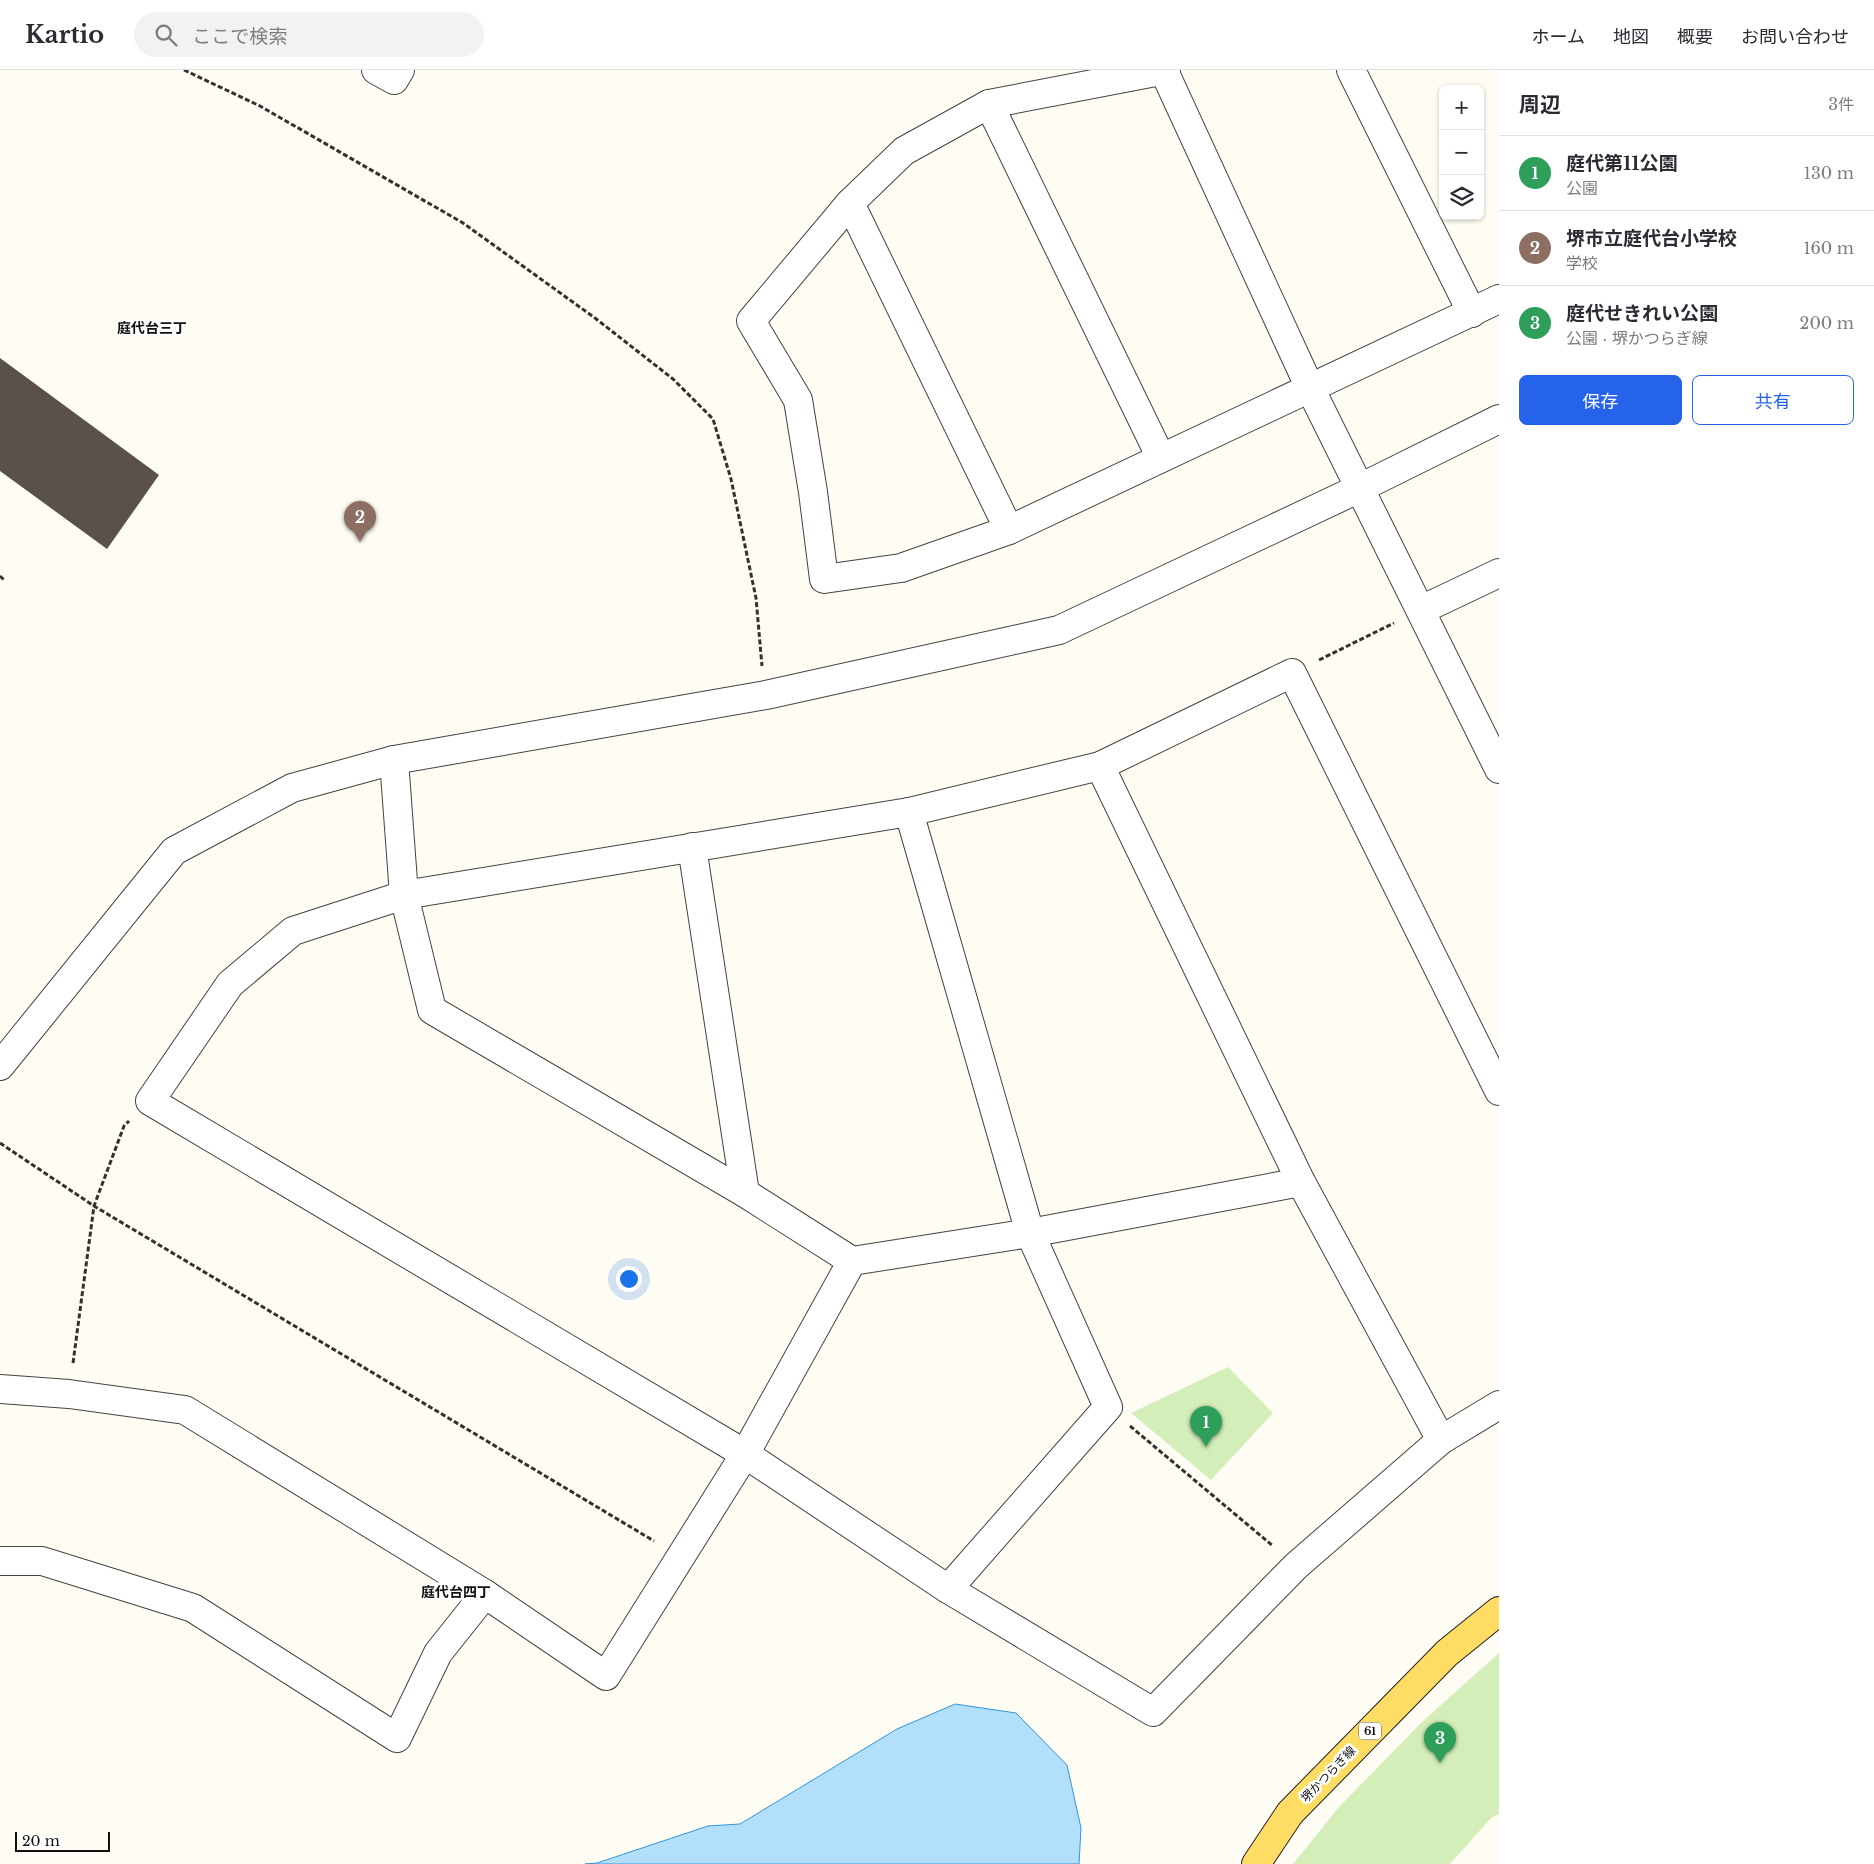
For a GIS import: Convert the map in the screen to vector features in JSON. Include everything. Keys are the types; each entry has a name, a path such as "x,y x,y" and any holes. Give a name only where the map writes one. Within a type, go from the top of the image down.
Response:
{"main road":[{"name":"堺かつらぎ線","path":"1256,1864 1290,1813 1447,1653 1499,1611"}],"street":[{"path":"376,70 394,80 400,70"},
{"path":"1350,70 1472,313"},
{"path":"1499,299 1310,386 1009,530 901,568 824,578 814,492 798,400 751,321 850,203 904,150 989,104 1165,71 1310,386 1499,769"},
{"path":"989,104 1162,458"},
{"path":"850,203 1009,530"},
{"path":"0,1066 174,851 292,788 394,760 766,695 1059,630 1360,488 1499,419"},
{"path":"1421,610 1499,573"},
{"path":"1499,1091 1292,673 1100,766 909,812 404,895 293,931 230,984 150,1101 746,1454 948,1589 1153,1712 1296,1566 1441,1440 1499,1405"},
{"path":"394,760 404,895 432,1010 745,1193 852,1261 1030,1233 1301,1182"},
{"path":"1100,766 1301,1182 1441,1440"},
{"path":"909,812 1030,1233 1108,1407 948,1589"},
{"path":"692,847 745,1193"},
{"path":"0,1389 69,1394 185,1410 485,1594 606,1676 746,1454 852,1261"},
{"path":"0,1561 42,1561 193,1608 397,1738 438,1653 485,1594"}],"path":[{"path":"184,70 260,106 462,224 595,318 673,379 713,419 732,479 756,598 766,695"},
{"path":"0,576 4,580"},
{"path":"1292,673 1421,610"},
{"path":"69,1394 94,1206 124,1126 150,1101"},
{"path":"0,1143 94,1206 681,1557"},
{"path":"1108,1407 1296,1566"}],"green space":[{"path":"1228,1367 1273,1413 1211,1480 1131,1413"},
{"path":"1499,1653 1499,1814 1491,1818 1450,1864 1293,1864 1339,1807 1424,1720"}],"water":[{"path":"955,1704 1016,1713 1067,1765 1081,1828 1079,1864 585,1864 597,1863 708,1826 740,1824 897,1729"}],"building":[{"path":"0,358 159,475 107,549 0,471"}],"place":[{"name":"堺市立庭代台小学校","path":"360,542"},
{"name":"庭代第11公園","path":"1206,1447"},
{"name":"庭代せきれい公園","path":"1440,1763"}],"district":[{"name":"庭代台三丁","path":"152,328"},
{"name":"庭代台四丁","path":"456,1592"}]}
